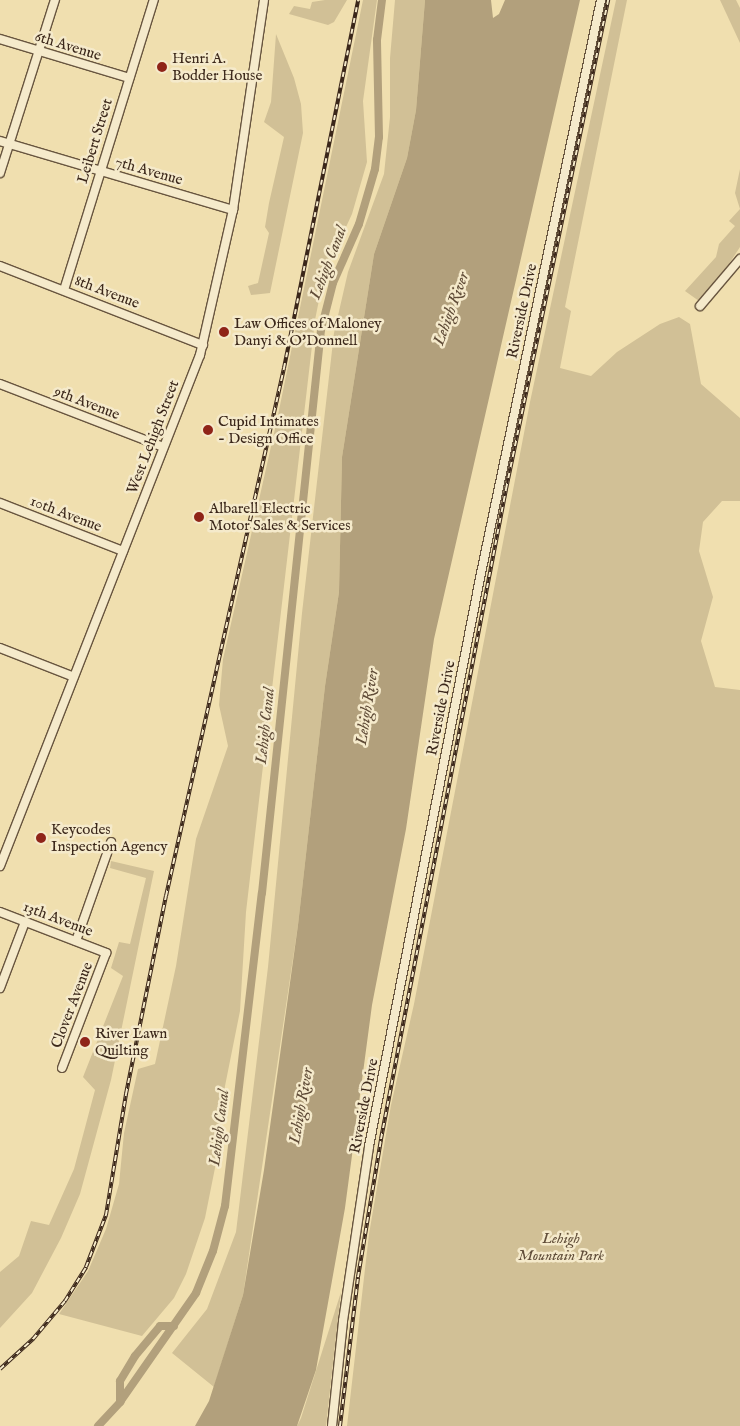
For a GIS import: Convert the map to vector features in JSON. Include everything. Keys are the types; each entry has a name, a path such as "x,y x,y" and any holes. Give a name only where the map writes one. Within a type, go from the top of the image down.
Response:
{"street":[{"path":"0,173 11,144 55,0"},
{"name":"Leibert Street","path":"64,290 99,171 154,0"},
{"name":"West Lehigh Street","path":"0,866 203,345 233,210 264,0"},
{"name":"Riverside Drive","path":"332,1426 346,1301 369,1146 480,578 601,0"},
{"name":"6th Avenue","path":"0,39 129,78"},
{"name":"7th Avenue","path":"0,141 233,210"},
{"path":"700,306 740,260"},
{"name":"8th Avenue","path":"0,266 203,345"},
{"name":"9th Avenue","path":"0,384 163,447"},
{"name":"10th Avenue","path":"0,503 123,551"},
{"path":"0,648 74,677"},
{"path":"76,941 111,842"},
{"name":"13th Avenue","path":"0,912 106,952"},
{"path":"0,988 26,922"},
{"name":"Clover Avenue","path":"62,1068 106,952"}],"green space":[{"path":"347,0 334,22 328,25 289,14 294,6 310,9 312,2"},
{"path":"363,0 377,0 363,101 367,162 352,214 324,275 315,320 246,912 240,1011 225,1086 215,1168 205,1218 186,1274 174,1298 142,1336 59,1314 88,1271 106,1229 119,1184 124,1133 138,1069 155,1064 176,966 196,839 228,746 219,705 223,659 277,420"},
{"path":"395,0 425,0 416,110 407,158 374,254 342,457 339,592 325,686 298,925 243,1295 214,1387 172,1353 207,1309 236,1232 268,967 302,613 334,333 348,272 384,174 390,117 390,58"},
{"name":"Lehigh Mountain Park","path":"616,0 627,0 565,307 571,311 560,368 591,376 617,352 660,324 679,317 690,324 701,384 740,418 740,501 722,501 703,522 699,551 713,597 701,641 715,687 740,690 740,1426 347,1426 369,1234 391,1105 414,1004 530,402"},
{"path":"720,0 736,0 740,8 740,43"},
{"path":"276,34 294,78 301,104 303,133 270,293 251,295 248,286 258,283 269,233 265,227 284,137 264,122 271,102"},
{"path":"740,169 740,209 735,193"},
{"path":"740,209 740,247 721,276 699,301 685,291 716,257 719,244 735,226 729,221"},
{"path":"111,861 154,871 111,1080 80,1194 61,1238 32,1293 0,1328 0,1272 19,1256 31,1221 49,1225 74,1169 95,1090 83,1077 123,976 111,968 119,942 130,944 146,878 110,868"},
{"path":"341,1292 326,1426 297,1426 301,1418"}],"water":[{"name":"Lehigh River","path":"425,0 491,0 493,18 499,14 505,0 580,0 434,639 406,829 372,1005 345,1208 316,1370 297,1426 195,1426 209,1401 243,1295 264,1170 298,925 325,686 339,592 342,457 374,254 407,158 416,110"}],"waterway":[{"name":"Lehigh Canal","path":"98,1426 120,1402 196,1293 213,1251 225,1206 262,893 321,330 333,283 359,224 375,169 379,137 377,40 382,0"},
{"path":"120,1402 120,1381 135,1356 160,1326 174,1326"}],"railway":[{"path":"0,1369 33,1339 65,1301 86,1267 106,1215 126,1094 166,896 284,368 358,0"},
{"path":"340,1426 358,1277 381,1139 506,489 608,0"}],"place":[{"name":"Henri A. Bodder House","path":"162,67"},
{"name":"Law Offices of Maloney Danyi & O'Donnell","path":"224,332"},
{"name":"Cupid Intimates - Design Office","path":"208,430"},
{"name":"Albarell Electric Motor Sales & Services","path":"199,517"},
{"name":"Keycodes Inspection Agency","path":"41,838"},
{"name":"River Lawn Quilting","path":"85,1042"}]}
